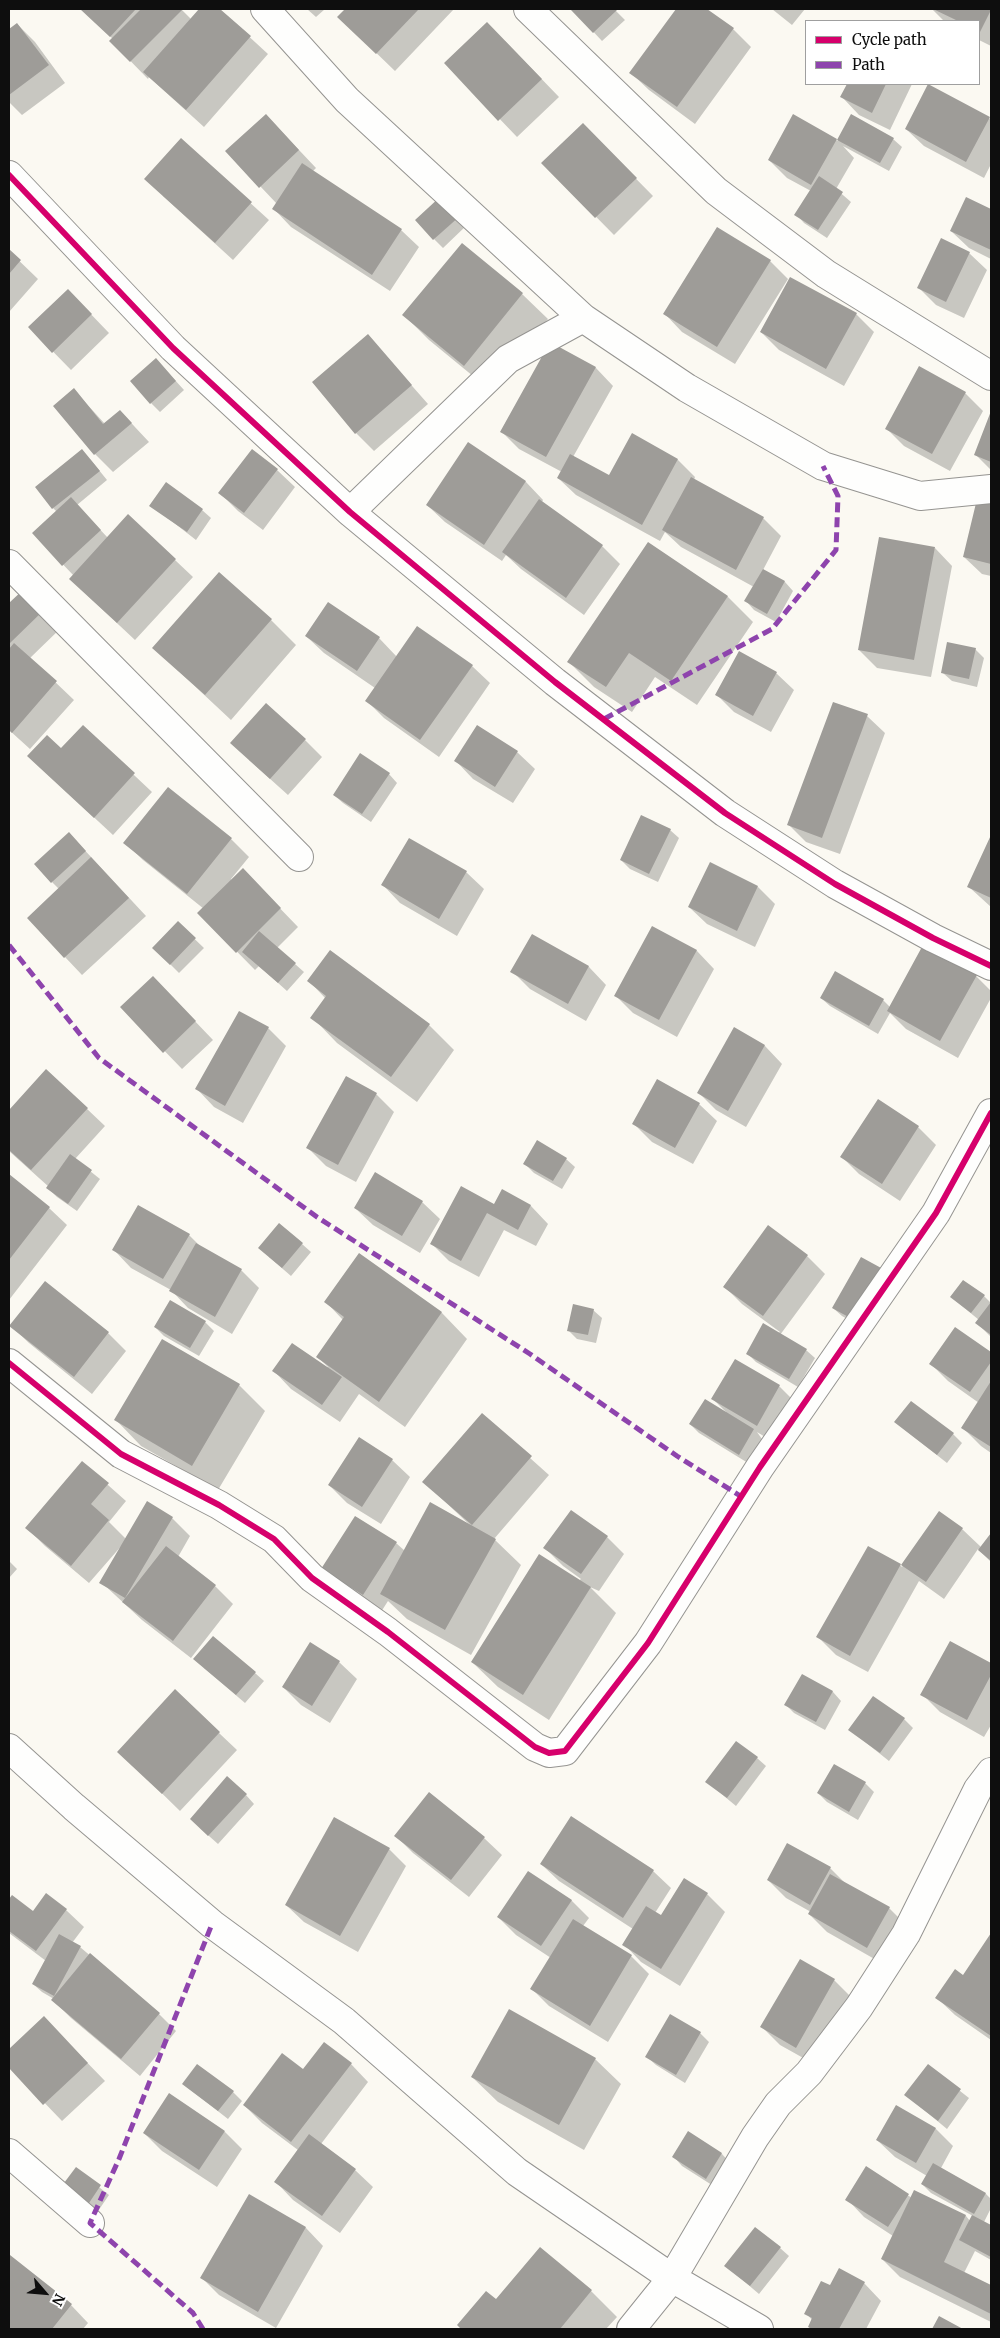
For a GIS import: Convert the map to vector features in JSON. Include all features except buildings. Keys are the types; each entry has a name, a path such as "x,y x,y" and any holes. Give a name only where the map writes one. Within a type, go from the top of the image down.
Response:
{"street":[{"path":"265,9 347,100 583,318 687,388 823,466 920,496 991,489"},
{"path":"528,9 716,191 826,274 991,376"},
{"path":"9,175 173,348 350,512 555,682 725,813 844,888 933,938 991,966"},
{"path":"350,512 508,359 583,318"},
{"path":"9,564 299,857"},
{"path":"9,1363 121,1454 219,1505 274,1539 312,1578 388,1632 535,1746 548,1754 565,1751 648,1643 760,1467 936,1213 991,1113"},
{"path":"9,1748 74,1808 212,1924 344,2020 517,2172 672,2278 759,2329"},
{"path":"631,2329 672,2278 755,2137 778,2104 809,2073 859,2007 906,1934 978,1789 991,1772"},
{"path":"9,2153 90,2223"}],"marked path":[{"path":"604,719 772,629 836,550 838,496 823,466"},
{"path":"9,945 99,1058 317,1217 530,1354 677,1456 742,1497"},
{"path":"203,2329 193,2313 90,2223 119,2159 212,1924"}],"cycle path":[{"path":"9,175 173,348 350,512 555,682 725,813 835,884 933,938 991,966"},
{"path":"9,1363 121,1454 219,1505 274,1539 312,1578 388,1632 535,1747 549,1753 565,1751 648,1643 760,1467 936,1213 991,1113"}]}
